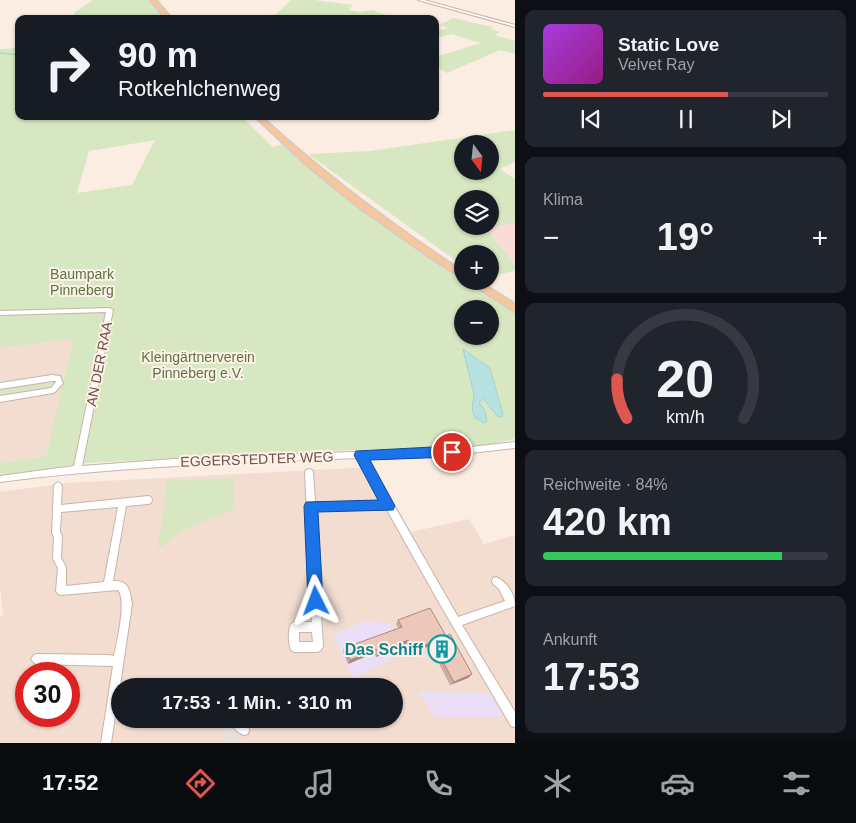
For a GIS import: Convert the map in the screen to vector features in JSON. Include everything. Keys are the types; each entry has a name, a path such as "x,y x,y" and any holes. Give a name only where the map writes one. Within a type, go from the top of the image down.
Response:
{"main road":[{"path":"153,0 166,15"},
{"path":"262,120 336,186 454,269"},
{"path":"486,290 515,309"}],"street":[{"path":"420,0 515,26"},
{"name":"AN DER RAA","path":"0,313 110,310 78,468"},
{"path":"0,386 52,378 58,378 60,382 54,390 0,399"},
{"name":"EGGERSTEDTER WEG","path":"0,479 78,468 360,455 479,452 515,445"},
{"path":"360,455 456,622 511,705 515,722"},
{"path":"309,472 317,627"},
{"path":"58,486 57,559 62,567 61,591 108,585 120,585 126,591 127,604 117,678"},
{"path":"57,509 148,500"},
{"path":"108,585 123,502"},
{"path":"311,506 388,506"},
{"path":"456,622 512,603 502,586 496,581"},
{"path":"36,659 109,660 118,662"},
{"path":"106,743 111,727"}],"shaded area":[{"path":"515,223 515,265 492,235 499,235 499,225"},
{"path":"73,339 46,456 0,463 0,348"},
{"path":"373,467 411,532 469,519 484,544 515,535 515,743 0,743 0,617 3,615 0,586 0,492 67,483"},
{"path":"366,621 392,624 407,653 353,678 333,634"},
{"path":"418,692 490,693 501,713 500,717 435,717"},
{"path":"224,728 237,728 237,740 245,741 245,743 223,743"}],"green space":[{"path":"93,0 149,0 161,15 74,15 75,12"},
{"path":"291,0 314,0 353,5 349,10 359,12 372,10 387,15 275,15"},
{"path":"453,18 493,27 491,29 500,32 495,35 515,41 515,54 500,50 447,73 439,68 439,56 481,43 451,34 439,38 439,29 448,28 439,25"},
{"path":"15,48 15,120 245,120 273,147 284,144 408,242 454,274 454,290 481,290 496,300 454,300 454,345 499,345 499,302 515,312 515,439 476,447 351,450 86,463 0,476 0,463 46,456 73,339 0,348 0,49","holes":["155,140 132,185 77,193 89,151"]},
{"path":"515,130 515,162 500,169 515,179 515,223 499,226 499,190 454,190 454,235 491,235 515,265 515,271 499,274 499,245 454,245 454,259 308,154 370,151 454,139 454,180 499,180 499,135 480,135"},
{"path":"51,379 57,381 54,388 0,397 0,387"},
{"path":"234,478 233,510 185,529 158,549 167,481"}],"water":[{"path":"463,349 490,368 502,417 497,416 483,398 479,403 484,409 487,421 484,423 475,418 472,409 474,394"}],"building":[{"path":"430,608 446,636 450,634 472,674 454,682 432,642 413,650 408,640 378,653 376,649 350,660 344,648 402,627 398,620"}],"waterway":[{"path":"0,53 15,55"}],"place":[{"name":"Das Schiff","path":"442,649"}],"route":[{"path":"316,601 311,506 388,506 360,455 452,452"}],"park label":[{"name":"Baumpark Pinneberg","path":"82,282"},
{"name":"Kleingärtnerverein Pinneberg e.V.","path":"198,366"}]}
